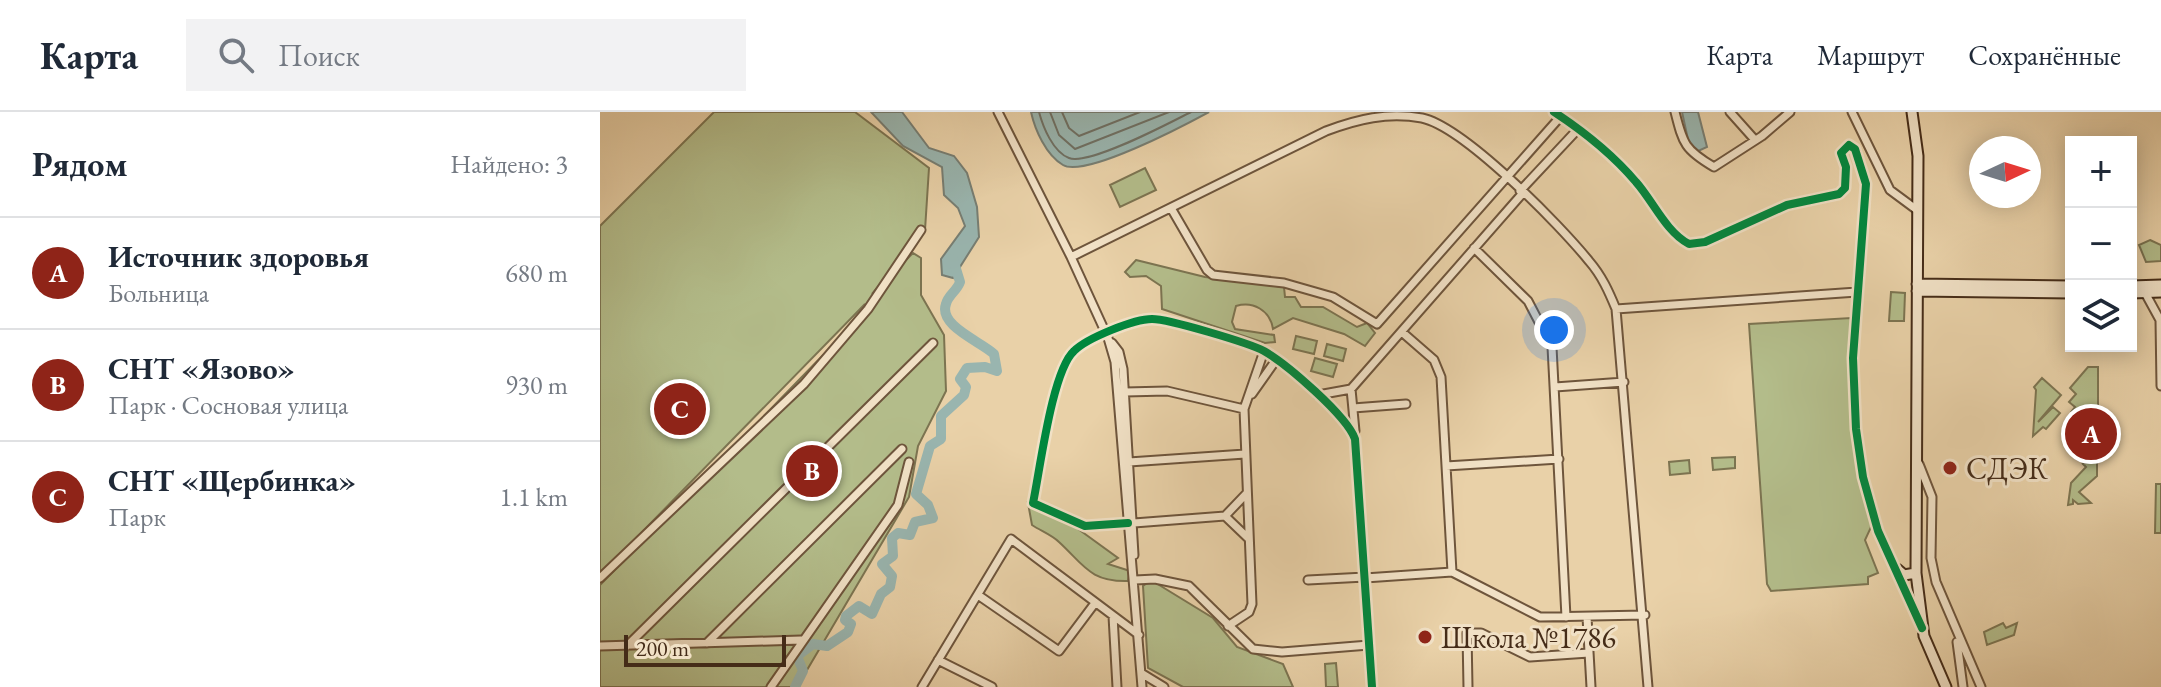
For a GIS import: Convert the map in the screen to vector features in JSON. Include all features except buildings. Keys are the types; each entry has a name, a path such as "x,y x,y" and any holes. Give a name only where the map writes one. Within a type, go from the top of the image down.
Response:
{"main road":[{"path":"1912,112 1918,156 1916,573 1922,628 1946,687"},
{"path":"1917,288 2065,286"},
{"path":"2137,287 2161,289"},
{"path":"1917,288 2065,293"},
{"path":"2137,292 2161,289"},
{"path":"1897,569 1904,575 1916,573"}],"street":[{"path":"998,112 1107,336 1120,393 1131,523"},
{"path":"1675,112 1683,143 1692,154 1714,167 1759,138 1790,112"},
{"path":"1730,112 1759,138"},
{"path":"1852,112 1890,190 1917,210"},
{"path":"1071,257 1320,134 1368,114 1422,118 1446,126 1521,192 1589,261 1605,282 1616,309 1645,615 1648,687"},
{"path":"1171,208 1207,270 1213,275 1284,283 1333,297 1377,324 1460,232 1557,114 1633,178 1672,230 1689,244 1705,242 1787,205 1842,191 1846,167 1841,153 1849,145 1855,149 1866,184 1853,358 1856,429 1871,509 1922,628"},
{"path":"1318,395 1351,389 1578,129"},
{"path":"600,578 804,384 868,309 921,230"},
{"path":"1474,248 1528,301 1552,347 1566,617"},
{"path":"2161,289 2161,301 2140,284 2160,320 2161,386"},
{"path":"1616,309 1857,292"},
{"path":"1247,493 1225,516 1085,526 1033,503 1059,374 1072,352 1154,319 1264,351 1350,425 1355,439"},
{"path":"1403,333 1434,360 1439,370 1452,572"},
{"path":"1107,336 1119,352 1125,392 1142,687"},
{"path":"627,646 933,343"},
{"path":"1228,626 1249,612 1252,604 1244,409 1264,351"},
{"path":"1248,399 1276,360"},
{"path":"1555,387 1624,382"},
{"path":"1351,389 1372,687"},
{"path":"1125,392 1167,391 1244,409"},
{"path":"1353,408 1406,404"},
{"path":"1916,446 1923,477 1932,497 1932,567 1940,598 1981,687"},
{"path":"707,643 902,449"},
{"path":"1129,462 1245,454"},
{"path":"1446,466 1559,459"},
{"path":"771,687 898,505 909,462"},
{"path":"1225,516 1249,539"},
{"path":"922,687 1011,539 1139,635"},
{"path":"1308,580 1452,572 1540,617 1645,615"},
{"path":"1135,580 1155,579 1189,586 1253,649 1270,652 1369,645"},
{"path":"978,595 1059,651 1095,603"},
{"path":"1113,616 1117,687"},
{"path":"1587,617 1591,687"},
{"path":"1956,631 1963,687"},
{"path":"1468,687 1467,633 1481,633 1530,657 1589,653"},
{"path":"600,646 801,640"},
{"path":"938,660 992,687"},
{"path":"1962,671 1964,666 1972,668"},
{"path":"1141,673 1164,687"}],"green space":[{"path":"714,112 855,112 929,168 925,230 872,294 913,253 921,258 921,295 944,335 946,391 918,446 909,497 797,687 600,687 600,585 861,316 865,304 600,575 600,226"},
{"path":"1145,168 1156,190 1120,207 1110,185"},
{"path":"2150,240 2161,245 2161,261 2146,262 2139,245"},
{"path":"1136,260 1205,277 1284,287 1285,297 1295,297 1301,307 1323,307 1357,327 1367,323 1375,333 1365,346 1344,334 1293,318 1273,329 1260,308 1236,306 1232,322 1235,329 1274,335 1275,342 1265,343 1162,309 1161,286 1146,276 1130,277 1125,272"},
{"path":"1891,292 1905,293 1904,321 1889,321"},
{"path":"1851,318 1854,437 1872,525 1865,540 1878,573 1868,577 1868,584 1771,591 1767,584 1749,324"},
{"path":"1296,336 1317,341 1314,354 1293,349"},
{"path":"1327,344 1346,349 1343,361 1324,356"},
{"path":"1315,358 1337,364 1333,377 1311,371"},
{"path":"2088,367 2098,367 2098,410 2072,411 2075,407 2069,402 2076,394 2070,388"},
{"path":"2042,378 2061,395 2038,422 2053,407 2060,413 2046,429 2043,427 2033,436 2034,387"},
{"path":"1735,457 1735,468 1713,470 1712,458"},
{"path":"2097,459 2097,476 2079,492 2091,503 2078,504 2073,500 2073,504 2068,505 2071,483 2086,467 2083,464"},
{"path":"1689,460 1690,473 1670,475 1669,462"},
{"path":"2156,484 2161,484 2161,533 2155,533"},
{"path":"1028,503 1063,518 1118,558 1108,564 1130,571 1128,581 1105,579 1089,570 1056,540 1032,525"},
{"path":"1151,580 1213,618 1237,647 1283,664 1293,687 1183,687 1148,668 1143,586"},
{"path":"2003,623 2006,628 2017,623 2014,635 1987,645 1984,632"},
{"path":"1336,663 1338,687 1326,687 1325,664"}],"water":[{"path":"871,112 902,112 929,148 954,156 967,173 977,207 979,237 953,278 942,275 941,259 965,226 958,208 944,195 942,167 903,146"},
{"path":"1031,112 1209,112 1135,148 1075,167 1063,165 1046,149"},
{"path":"1682,112 1698,112 1707,147 1696,152 1689,144"}],"waterway":[{"path":"795,687 803,671 797,656 813,644 827,646 848,632 851,624 845,620 846,616 859,606 872,614 881,594 890,587 892,576 882,564 893,556 892,538 898,533 910,535 915,522 933,518 928,505 916,494 930,446 941,439 941,416 964,395 966,387 960,379 967,368 985,367 997,371 994,354 962,333 945,312 947,301 960,282 953,259"}],"cycle path":[{"path":"1554,112 1618,162 1673,232 1689,244 1705,242 1787,205 1839,194 1845,188 1846,167 1841,153 1849,145 1855,149 1866,184 1853,358 1856,429 1863,477 1878,531 1922,628"},
{"path":"1128,523 1085,526 1033,503 1053,399 1066,362 1074,351 1111,330 1152,319 1226,337 1264,351 1301,378 1329,404 1355,439 1372,687"}],"place":[{"name":"СНТ «Щербинка»","path":"680,409"},
{"name":"Источник здоровья","path":"2091,434"},
{"name":"СДЭК","path":"1950,468"},
{"name":"СНТ «Язово»","path":"812,471"},
{"name":"Школа №1786","path":"1425,637"}]}
